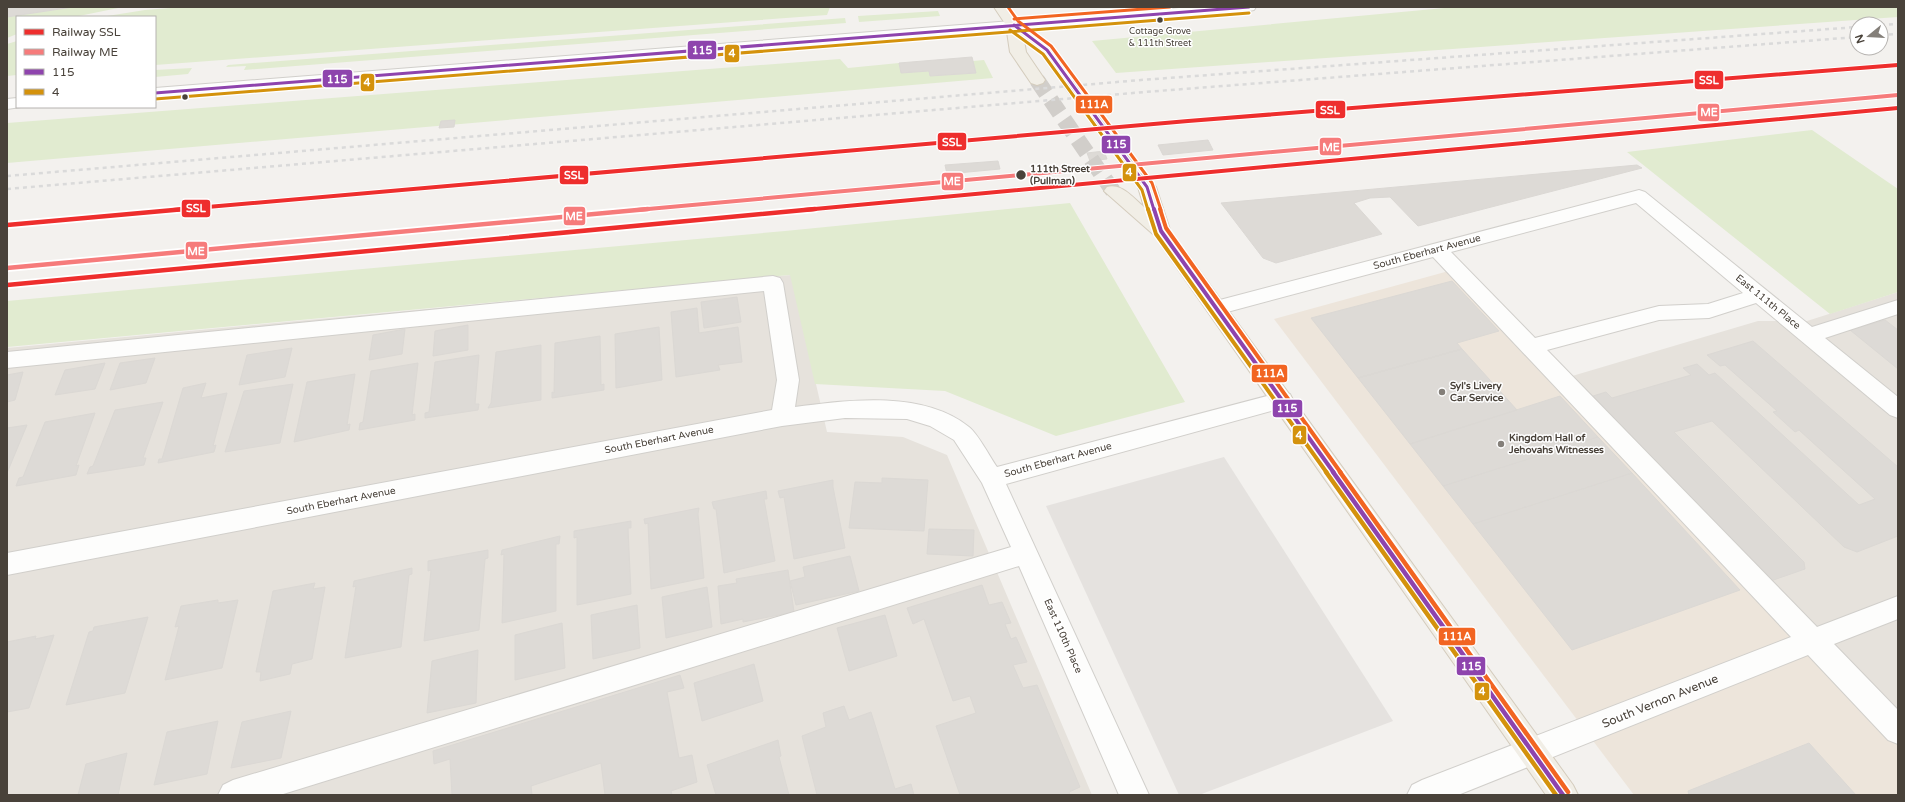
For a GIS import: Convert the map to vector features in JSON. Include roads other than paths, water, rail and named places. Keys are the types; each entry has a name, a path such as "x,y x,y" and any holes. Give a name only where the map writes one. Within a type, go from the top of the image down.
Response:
{"main road":[{"path":"1001,7 1014,25 1047,50 1067,78"},
{"path":"1014,25 1018,52 1037,80"},
{"path":"1147,187 1161,231"},
{"path":"1113,190 1161,231 1564,795"}],"street":[{"path":"156,93 1249,7"},
{"name":"South Eberhart Avenue","path":"1216,308 1639,196"},
{"name":"East 111th Place","path":"1639,196 1898,409"},
{"path":"1437,250 1898,730"},
{"path":"7,360 773,283 788,380 782,417"},
{"path":"1530,347 1659,314 1709,311 1759,295"},
{"path":"1809,336 1898,307"},
{"name":"South Eberhart Avenue","path":"7,564 782,417 844,409 906,410 938,420 962,434 992,478 1282,400"},
{"name":"East 110th Place","path":"992,478 1134,795"},
{"path":"233,795 1026,554"},
{"name":"South Vernon Avenue","path":"1422,795 1898,607"}],"tunnel":[{"path":"1067,78 1147,187"},
{"path":"1037,80 1113,191"}],"railway":[{"path":"1889,25 1898,24"},
{"path":"7,176 1141,80 1849,28"},
{"path":"1889,35 1898,34"},
{"path":"7,189 1145,92 1849,38"}],"rail line":[{"name":"SSL","path":"7,225 1188,121 1898,65"},
{"name":"ME","path":"7,268 1898,95"},
{"name":"SSL","path":"7,285 1898,108"}],"place":[{"name":"Cottage Grove & 111th Street","path":"1160,20"},
{"name":"111th Street (Pullman)","path":"1021,175"},
{"name":"Syl's Livery Car Service","path":"1442,392"},
{"name":"Kingdom Hall of Jehovahs Witnesses","path":"1501,444"}]}
